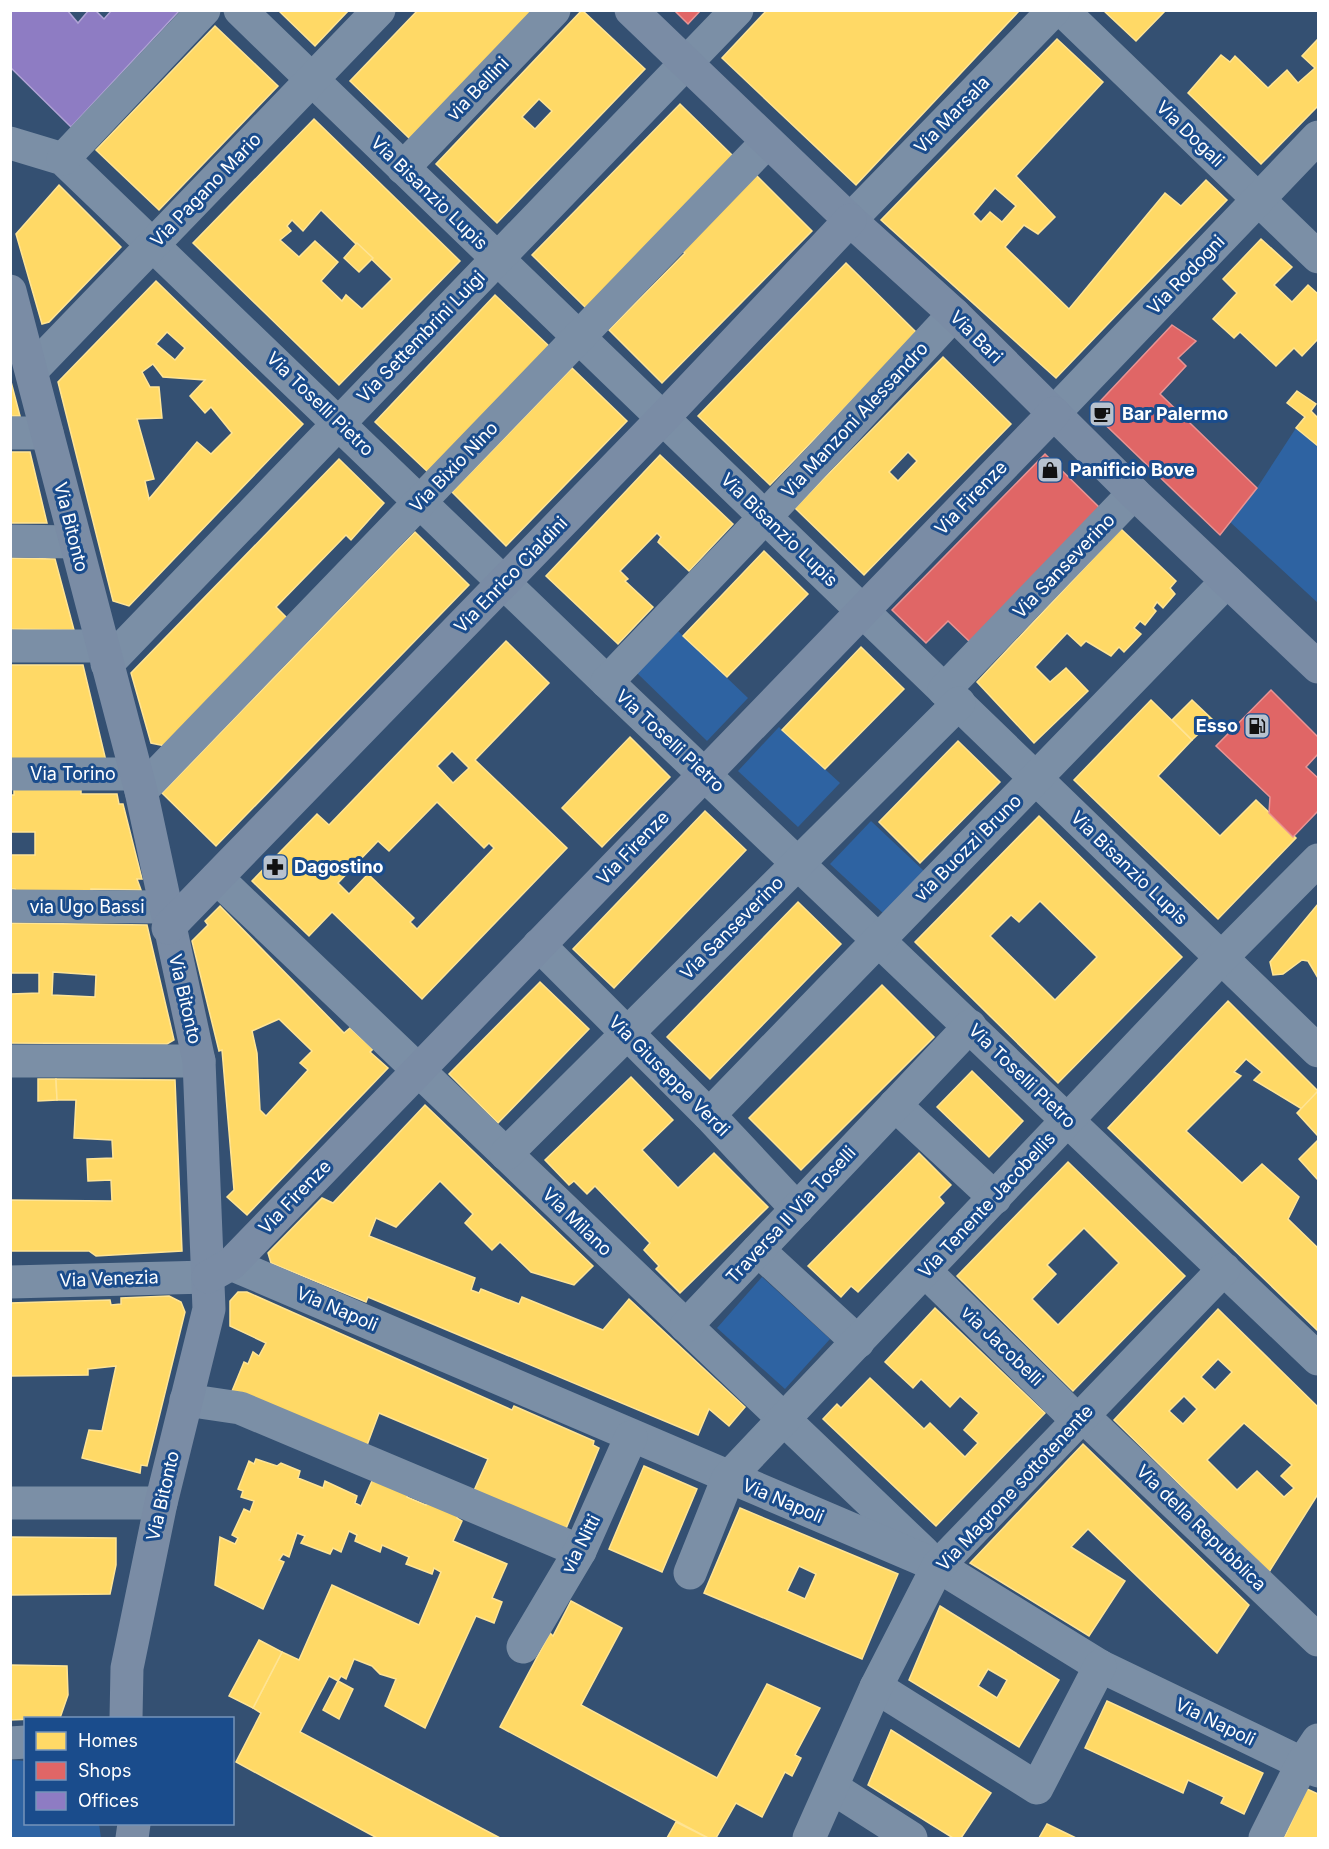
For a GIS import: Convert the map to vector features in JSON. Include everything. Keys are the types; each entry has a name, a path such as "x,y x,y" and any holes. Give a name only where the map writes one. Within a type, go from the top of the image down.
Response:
{"main road":[{"name":"Via Bari","path":"631,10 767,142 954,314 1134,493 1318,668"},
{"name":"Via Enrico Cialdini","path":"166,917 217,878 663,418 850,220"},
{"name":"Via Bitonto","path":"12,304 33,369 74,542 139,783 166,917 199,1061 219,1270 161,1503 127,1668 126,1717"},
{"name":"Via Firenze","path":"219,1270 419,1069 1054,413"}],"street":[{"path":"63,159 204,10"},
{"name":"Via Bisanzio Lupis","path":"240,10 1318,1050"},
{"name":"Via Pagano Mario","path":"33,369 379,10"},
{"name":"via Bellini","path":"403,168 554,10"},
{"name":"Via Settembrini Luigi","path":"105,655 339,422 736,10"},
{"name":"Via Marsala","path":"850,220 1054,10"},
{"name":"Via Dogali","path":"1062,10 1318,257"},
{"name":"Via Rodogni","path":"1054,413 1318,137"},
{"name":"Via Bixio Nino","path":"139,783 421,501 767,142"},
{"name":"Via Toselli Pietro","path":"10,143 63,159 505,581 797,864 878,938 1318,1359"},
{"name":"Via Manzoni Alessandro","path":"607,682 954,314"},
{"path":"10,433 47,433"},
{"name":"Via Sanseverino","path":"506,1154 797,864 952,697 1134,493"},
{"path":"10,542 74,542"},
{"name":"via Buozzi Bruno","path":"709,1115 878,938 1036,779 1227,581"},
{"path":"10,646 105,655"},
{"name":"Via Torino","path":"10,774 139,783"},
{"name":"Via Tenente Jacobellis","path":"690,1573 728,1478 1222,957 1318,860"},
{"name":"Via Milano","path":"217,878 938,1566"},
{"name":"via Ugo Bassi","path":"10,906 166,917"},
{"name":"Via Giuseppe Verdi","path":"539,945 709,1115 797,1209"},
{"name":"Traversa II Via Toselli","path":"686,1326 970,1026"},
{"path":"10,1061 199,1061"},
{"path":"895,1105 995,1198"},
{"path":"758,1250 858,1342"},
{"name":"Via Magrone sottotenente","path":"809,1839 876,1687 938,1566 1224,1269"},
{"name":"Via Venezia","path":"10,1282 219,1270"},
{"name":"Via Napoli","path":"219,1270 631,1437 938,1566 1100,1666 1313,1758"},
{"name":"via Jacobelli","path":"925,1270 1081,1418"},
{"path":"186,1400 240,1408 580,1551"},
{"name":"Via della Repubblica","path":"1081,1418 1318,1640"},
{"name":"via Nitti","path":"523,1647 580,1551 631,1437"},
{"path":"10,1503 161,1503"},
{"path":"876,1687 1037,1788 1100,1666"},
{"path":"1264,1839 1313,1758"},
{"path":"833,1788 911,1839"}],"shaded area":[{"path":"1296,428 1318,446 1318,603 1230,522 1257,488"},
{"path":"678,631 748,698 707,741 637,673"},
{"path":"779,727 840,783 798,827 738,771"},
{"path":"871,821 924,871 884,914 830,864"},
{"path":"762,1277 830,1339 785,1389 717,1328"},
{"path":"11,1760 24,1761 24,1825 99,1825 101,1838 11,1838"}],"building: Homes":[{"path":"278,10 349,10 315,46"},
{"path":"418,10 533,10 410,139 350,81"},
{"path":"582,10 645,69 497,223 436,164","holes":["539,99 552,111 535,129 522,117"]},
{"path":"767,10 1020,10 856,185 722,58"},
{"path":"1103,10 1166,10 1136,41"},
{"path":"215,26 278,86 159,210 96,150"},
{"path":"1057,39 1103,82 1016,176 1055,217 1038,234 1024,225 1005,247 1069,309 1165,193 1181,206 1206,180 1227,200 1056,378 881,220","holes":["995,188 1016,206 1002,222 990,212 981,222 973,214"]},
{"path":"1318,39 1318,106 1261,164 1188,93 1221,55 1230,62 1235,56 1268,88 1287,70 1298,83 1315,68 1302,56"},
{"path":"680,104 733,156 586,308 532,255"},
{"path":"314,119 460,261 339,385 193,243","holes":["321,210 392,279 362,309 346,295 342,301 321,281 338,262 315,241 299,257 280,240 291,231 287,226 292,220 303,231"]},
{"path":"756,175 812,231 662,383 609,330 685,253 681,250"},
{"path":"59,185 121,247 49,322 42,324 16,234"},
{"path":"1261,239 1292,267 1274,285 1292,302 1308,285 1318,294 1318,339 1302,356 1294,348 1276,366 1240,332 1234,338 1213,319 1237,293 1223,279"},
{"path":"357,243 373,258 359,272 344,258"},
{"path":"846,263 917,333 770,485 698,416"},
{"path":"156,281 303,424 129,606 113,601 58,382","holes":["167,332 185,348 175,360 156,344","153,364 163,377 205,380 190,396 205,413 211,407 232,433 211,454 197,442 149,499 145,481 154,479 137,419 162,418 159,387 150,387 142,372"]},
{"path":"495,295 550,347 430,474 375,422"},
{"path":"943,357 1011,424 864,575 795,508","holes":["908,452 917,461 898,481 889,472"]},
{"path":"572,368 627,421 506,546 452,492"},
{"path":"10,378 20,416 10,416"},
{"path":"1297,391 1316,404 1311,411 1318,418 1318,446 1296,428 1305,417 1287,403"},
{"path":"10,452 30,452 47,523 10,523"},
{"path":"660,455 733,524 689,571 658,542 661,537 657,533 620,571 628,579 625,581 653,607 618,644 546,576"},
{"path":"339,459 384,503 351,540 346,535 276,607 289,620 165,746 151,743 131,673"},
{"path":"1121,529 1176,581 1170,588 1175,594 1163,608 1157,602 1153,608 1156,611 1145,625 1140,621 1134,628 1141,634 1124,652 1119,647 1111,656 1086,641 1081,646 1067,633 1035,667 1050,682 1066,668 1088,691 1034,743 977,682"},
{"path":"415,532 469,585 216,846 162,793"},
{"path":"764,551 808,594 727,677 683,636"},
{"path":"10,558 55,559 74,630 10,629"},
{"path":"506,641 549,683 475,760 567,848 422,999 332,912 309,936 252,881 317,814 329,825","holes":["452,751 469,768 453,783 437,766","437,802 484,848 489,843 494,848 417,929 410,922 414,918 368,874 349,894 338,883 378,841 389,851"]},
{"path":"861,647 904,689 825,769 782,730"},
{"path":"10,665 83,665 106,761 10,759"},
{"path":"1151,700 1192,740 1158,776 1220,836 1256,800 1296,838 1218,919 1074,780"},
{"path":"1192,700 1213,720 1192,740 1172,720"},
{"path":"630,737 670,777 602,847 562,808"},
{"path":"958,741 1000,782 920,863 879,822"},
{"path":"14,789 81,790 81,794 117,794 119,804 123,804 142,879 137,879 141,890 91,889 91,893 16,893 15,889 10,889 10,855 35,855 35,832 10,832 10,795 14,795"},
{"path":"705,811 746,850 614,988 573,949"},
{"path":"1039,816 1182,957 1058,1083 915,942","holes":["1040,901 1097,957 1055,1000 990,936 1011,915 1019,922"]},
{"path":"798,902 841,944 710,1079 667,1037"},
{"path":"1318,904 1318,978 1308,961 1302,960 1283,974 1273,975 1270,962"},
{"path":"220,906 344,1033 350,1028 373,1049 370,1052 388,1068 247,1215 227,1197 234,1190 222,1050 219,1051 192,941 208,925 205,921","holes":["279,1019 312,1051 300,1063 308,1070 266,1116 260,1110 257,1053 252,1031"]},
{"path":"10,923 147,925 174,1040 167,1044 10,1043 11,994 39,993 39,973 10,973","holes":["53,972 96,975 95,997 52,995"]},
{"path":"540,982 589,1029 498,1123 449,1074"},
{"path":"882,985 934,1037 801,1170 749,1118"},
{"path":"1228,1001 1318,1091 1302,1109 1254,1080 1262,1072 1246,1059 1234,1072 1241,1076 1186,1131 1242,1183 1262,1164 1299,1197 1288,1219 1318,1248 1318,1331 1108,1128"},
{"path":"972,1071 1023,1121 989,1157 937,1107"},
{"path":"631,1077 673,1120 642,1150 678,1188 714,1153 768,1207 680,1293 656,1269 659,1266 644,1250 650,1243 595,1186 587,1194 574,1181 569,1185 545,1160"},
{"path":"38,1079 56,1079 57,1100 38,1101"},
{"path":"56,1079 175,1080 182,1251 96,1256 89,1251 10,1251 10,1200 112,1201 111,1180 88,1181 87,1159 113,1158 112,1140 74,1138 76,1100 57,1100"},
{"path":"1318,1091 1318,1136 1297,1113"},
{"path":"425,1105 593,1266 574,1285 531,1272 500,1242 492,1250 465,1223 473,1214 440,1181 396,1227 376,1218 369,1236 475,1278 471,1290 479,1293 481,1289 519,1304 522,1297 603,1330 629,1299 745,1407 729,1426 709,1409 698,1435 368,1297 366,1302 271,1263 268,1253 322,1198 333,1203"},
{"path":"1318,1140 1318,1180 1299,1159"},
{"path":"919,1153 951,1185 939,1197 944,1203 858,1292 851,1286 841,1297 808,1266"},
{"path":"1068,1162 1185,1276 1073,1391 957,1276","holes":["1084,1228 1119,1263 1058,1325 1032,1299 1056,1274 1047,1265"]},
{"path":"238,1292 247,1292 512,1410 514,1406 594,1441 593,1445 599,1448 563,1536 473,1493 488,1459 379,1413 366,1448 232,1391 244,1362 248,1364 253,1352 259,1356 266,1343 230,1326 230,1301"},
{"path":"169,1296 181,1302 185,1312 147,1466 141,1465 140,1473 82,1458 89,1430 102,1431 116,1366 88,1369 88,1375 10,1376 10,1303 110,1300 111,1305 121,1304 121,1298"},
{"path":"935,1308 1045,1413 936,1526 823,1419 837,1404 841,1408 870,1378 924,1429 930,1423 965,1457 978,1443 964,1430 979,1413 960,1396 950,1407 921,1379 913,1388 885,1362"},
{"path":"1218,1309 1318,1407 1318,1494 1269,1572 1114,1420","holes":["1218,1359 1232,1372 1215,1390 1201,1377","1184,1396 1197,1409 1183,1424 1169,1411","1244,1423 1292,1465 1281,1476 1294,1488 1284,1497 1257,1471 1237,1490 1207,1460"]},
{"path":"1083,1444 1249,1605 1217,1653 1088,1529 1071,1547 1125,1581 1089,1636 970,1563"},
{"path":"256,1459 277,1466 281,1463 300,1471 298,1478 323,1488 325,1481 357,1496 355,1503 361,1506 372,1481 409,1491 407,1497 426,1505 430,1499 459,1513 457,1518 462,1521 453,1541 507,1564 492,1598 502,1602 494,1623 476,1616 425,1728 385,1706 396,1679 380,1674 372,1666 354,1659 346,1679 341,1676 338,1681 329,1676 300,1732 500,1838 377,1838 236,1762 261,1713 253,1708 282,1652 299,1660 332,1585 419,1625 441,1572 434,1568 432,1574 406,1564 409,1557 382,1545 380,1552 355,1541 357,1535 349,1531 341,1552 333,1548 330,1554 301,1543 305,1536 297,1533 289,1557 283,1554 279,1560 284,1562 263,1609 215,1585 220,1537 235,1544 238,1538 232,1535 244,1509 250,1512 254,1501 241,1497 243,1491 238,1489 249,1461 254,1464"},
{"path":"644,1466 697,1489 662,1572 609,1549"},
{"path":"740,1508 898,1574 862,1659 704,1593","holes":["799,1566 816,1574 805,1599 787,1591"]},
{"path":"10,1537 116,1538 116,1565 110,1594 10,1595"},
{"path":"571,1601 622,1628 581,1705 717,1778 767,1684 820,1708 795,1755 801,1758 792,1776 785,1772 762,1817 736,1803 716,1838 708,1838 500,1727 550,1633 553,1636"},
{"path":"940,1606 1059,1680 1019,1747 909,1680","holes":["988,1669 1007,1680 997,1698 978,1686"]},
{"path":"259,1640 282,1652 253,1708 229,1696"},
{"path":"10,1665 67,1666 68,1695 60,1717 24,1717 24,1719 10,1720"},
{"path":"338,1681 353,1689 339,1719 323,1710"},
{"path":"1107,1701 1263,1773 1244,1814 1221,1803 1224,1797 1188,1780 1183,1793 1085,1748"},
{"path":"891,1730 991,1793 961,1838 953,1838 868,1785"},
{"path":"1307,1789 1318,1794 1318,1838 1284,1838"},
{"path":"676,1822 708,1838 667,1838"},
{"path":"1047,1824 1076,1838 1039,1838"}],"building: Shops":[{"path":"674,10 701,10 688,24"},
{"path":"1172,325 1196,341 1178,358 1186,366 1160,394 1257,488 1220,535 1091,411"},
{"path":"1045,454 1102,510 971,643 948,621 926,643 892,610"},
{"path":"1271,690 1318,737 1318,754 1306,767 1318,778 1318,811 1293,837 1269,813 1270,797 1216,746"}],"building: Offices":[{"path":"10,10 67,10 78,23 89,10 95,10 104,19 112,10 180,10 71,127 10,67"}],"place":[{"name":"Bar Palermo","path":"1102,414"},
{"name":"Panificio Bove","path":"1050,470"},
{"name":"Esso","path":"1257,726"},
{"name":"Dagostino","path":"275,867"}]}
